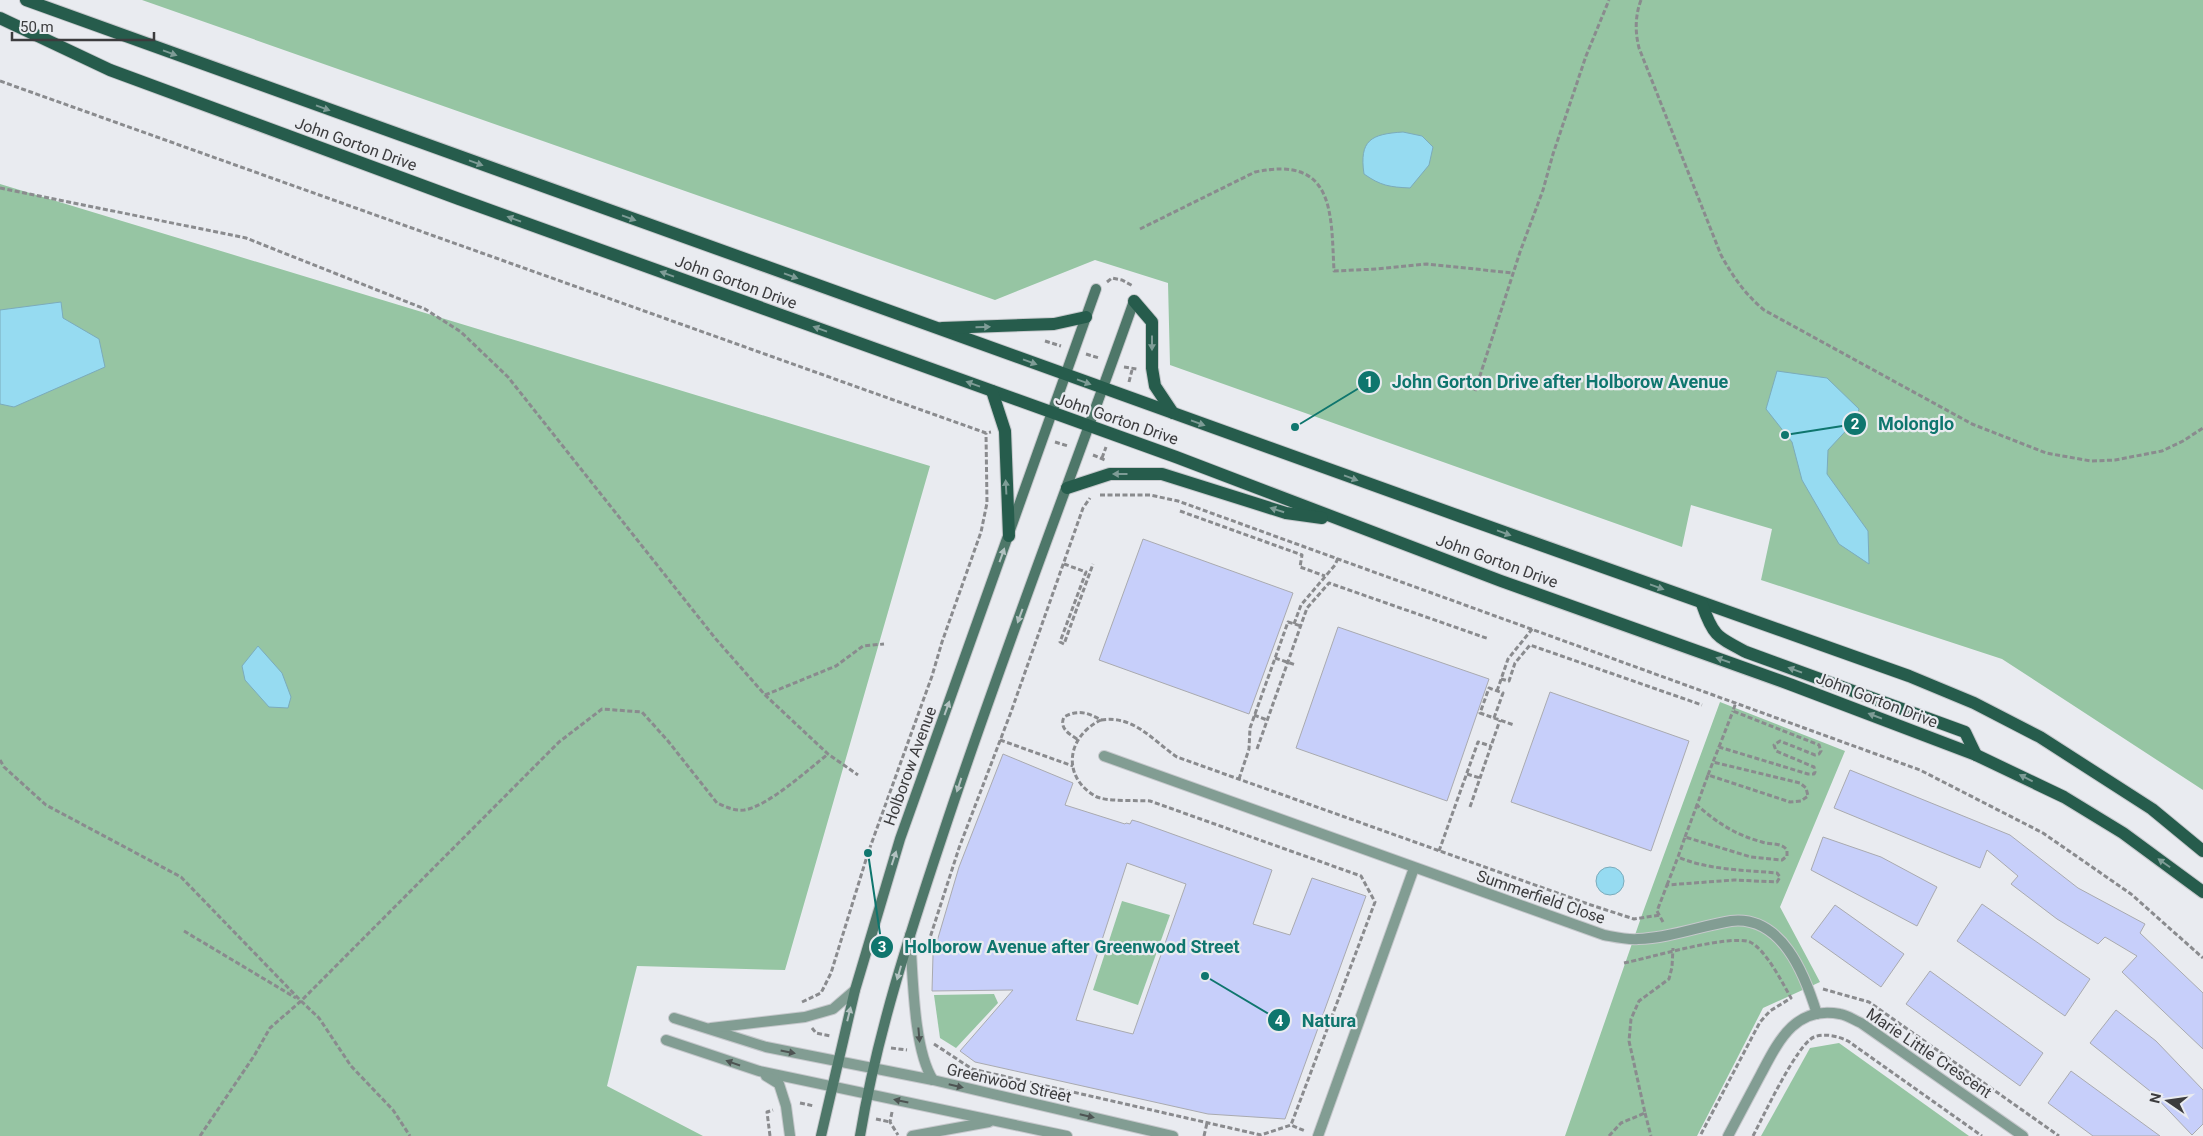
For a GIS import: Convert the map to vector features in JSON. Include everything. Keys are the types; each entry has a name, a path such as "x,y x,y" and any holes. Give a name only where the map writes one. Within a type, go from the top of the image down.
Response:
{"main road":[{"name":"John Gorton Drive","path":"26,0 1702,604 1909,676 1974,703 2040,737 2144,804 2203,851"},
{"name":"John Gorton Drive","path":"0,18 110,70 459,199 1090,426 1501,581 1792,684 1976,754 2064,797 2123,833 2203,892"},
{"name":"Holborow Avenue","path":"822,1136 826,1109 855,990 900,839 1096,289"},
{"path":"860,1136 874,1069 910,934 974,739 1090,426 1134,301 1152,322 1152,368 1155,386 1174,414"},
{"path":"935,328 1054,324 1086,317"},
{"path":"992,391 1005,431 1009,536"},
{"path":"1067,488 1110,474 1162,474 1286,513 1342,520"},
{"path":"1702,604 1707,619 1718,638 1746,652 1965,732 1976,754"}],"street":[{"name":"Summerfield Close","path":"1104,756 1604,935 1636,939 1669,935 1733,921 1757,924 1771,931 1782,942 1807,982 1817,1014"},
{"path":"1318,1136 1414,868"},
{"path":"910,934 920,1046 927,1071 933,1080"},
{"path":"705,1029 805,1017 833,1009 855,990"},
{"name":"Marie Little Crescent","path":"1728,1136 1778,1043 1789,1028 1807,1017 1817,1014 1840,1014 1861,1023 2023,1136"},
{"name":"Greenwood Street","path":"674,1018 766,1047 933,1080 1142,1132 1173,1136"},
{"path":"666,1040 759,1071 1066,1136"},
{"path":"759,1071 779,1084 786,1106 790,1136"},
{"path":"912,1136 994,1121"}],"path":[{"path":"1475,391 1586,56 1609,0"},
{"path":"1641,0 1636,20 1636,35 1639,48 1718,246 1738,284 1750,299 1764,310 1972,424 2046,453 2077,460 2115,460 2162,451 2183,441 2203,428"},
{"path":"0,81 986,433 986,503 981,532 932,676 868,853 831,973 821,993 802,1001"},
{"path":"1140,229 1255,172 1272,168 1284,168 1310,177 1318,183 1324,192 1332,222 1334,271 1377,270 1427,264 1513,273"},
{"path":"0,188 246,238 425,309 461,332 508,377 715,638 765,695 828,754 858,775"},
{"path":"1096,289 1112,278 1122,280 1133,286 1134,301"},
{"path":"1042,366 1050,342"},
{"path":"1124,396 1132,370"},
{"path":"1043,438 1102,458 1111,434"},
{"path":"925,956 959,848 1000,740 1083,508 1089,499 1094,496 1114,494 1150,495 1170,499 1533,628 1920,770 2043,833 2131,894 2203,958"},
{"path":"1180,512 1302,555 1300,567 1326,576"},
{"path":"1294,624 1301,605 1326,576 1338,558"},
{"path":"1064,564 1086,572 1060,642 1064,644 1094,564"},
{"path":"1257,749 1307,608 1329,583 1489,640"},
{"path":"1238,779 1249,749 1250,728 1288,622 1301,626"},
{"path":"1497,691 1508,659 1533,628"},
{"path":"765,695 836,666 863,646 884,644"},
{"path":"1501,679 1509,681 1515,664 1530,645 1702,705"},
{"path":"1275,658 1296,665"},
{"path":"1494,718 1503,692 1489,688 1480,714 1514,724"},
{"path":"1651,1136 1629,1042 1631,1019 1639,1001 1669,979 1674,952 1669,935 1657,911 1736,702"},
{"path":"200,1136 254,1056 270,1028 301,1001 560,742 602,709 642,712 668,741 718,804 729,809 744,810 762,804 828,754"},
{"path":"1719,747 1808,774 1814,774 1815,772 1814,767 1776,752 1774,745 1780,741 1816,755 1821,751 1819,745 1733,711"},
{"path":"1077,739 1066,732 1063,727 1064,717 1080,712 1091,714 1101,720"},
{"path":"1254,716 1267,720"},
{"path":"1291,1125 1375,902 1361,876 1150,801 1112,800 1096,797 1079,782 1072,757 1077,739 1084,730 1101,720 1122,720 1134,724 1177,756 1590,906 1634,919 1660,915"},
{"path":"1470,807 1500,720"},
{"path":"1000,740 1073,766"},
{"path":"1439,850 1478,742 1491,746"},
{"path":"0,760 46,805 181,877 319,1018 350,1066 393,1110 410,1136"},
{"path":"1708,775 1790,802 1801,801 1808,796 1806,788 1800,784 1713,762"},
{"path":"1467,774 1480,778"},
{"path":"1685,837 1751,857 1782,860 1787,856 1787,850 1783,846 1765,843 1732,832 1716,822 1697,805"},
{"path":"1667,885 1734,880 1777,882 1780,878 1777,873 1715,867 1698,864 1678,857"},
{"path":"184,931 301,1001"},
{"path":"1624,963 1730,940 1749,942 1762,951 1791,998 1770,1011 1760,1022 1700,1136"},
{"path":"1810,992 1822,988 1869,1002 2060,1136"},
{"path":"816,1033 843,1038"},
{"path":"1753,1136 1799,1050 1814,1037 1836,1035 1848,1041 1982,1136"},
{"path":"932,1043 972,1069 1261,1135 1291,1125 1318,1136"},
{"path":"880,1045 905,1050"},
{"path":"800,1103 826,1109"},
{"path":"767,1112 770,1136"},
{"path":"1609,1136 1621,1123 1646,1113"},
{"path":"864,1116 890,1122 898,1136"},
{"path":"1204,1136 1207,1123"}],"green space":[{"path":"142,0 2203,0 2203,790 2002,659 1761,580 1772,529 1691,505 1682,547 1170,365 1168,283 1095,260 995,300"},
{"path":"0,184 930,466 785,970 637,966 607,1086 703,1136 0,1136"},
{"path":"1720,702 1845,751 1780,907 1820,982 1763,1008 1697,1136 1565,1136 1643,912"},
{"path":"1122,901 1170,915 1138,1005 1093,990"},
{"path":"994,994 998,1003 956,1048 940,1038 934,995"},
{"path":"1839,1043 1969,1136 1761,1136 1810,1048"}],"water":[{"path":"1403,132 1422,136 1433,147 1429,165 1410,188 1386,185 1364,174 1363,153 1370,141 1375,137"},
{"path":"61,302 63,318 99,339 105,367 14,407 0,404 0,310"},
{"path":"1777,371 1827,378 1859,409 1855,421 1828,450 1827,474 1868,531 1869,564 1839,544 1802,480 1792,442 1766,409"},
{"path":"258,646 282,673 291,697 288,708 269,707 245,680 242,666"},
{"path":"1610,867 1620,871 1624,881 1620,891 1610,895 1600,891 1596,881 1600,871"}],"building":[{"path":"1143,539 1293,593 1249,714 1099,660"},
{"path":"1338,627 1489,679 1447,801 1296,748"},
{"path":"1550,692 1689,741 1651,851 1511,802"},
{"path":"1003,754 1073,783 1065,805 1125,824 1130,824 1132,820 1139,822 1272,870 1253,924 1290,935 1312,878 1366,896 1285,1119 1208,1114 975,1062 960,1051 1013,990 932,991 933,955 959,867","holes":["1127,863 1186,884 1133,1034 1076,1020"]},
{"path":"1850,770 2010,835 2078,888 2145,924 2140,933 2203,993 2203,1049 2122,972 2137,956 2105,937 2098,944 2057,919 2011,884 2018,876 1987,850 1980,868 1834,808"},
{"path":"1823,837 1881,857 1937,887 1917,926 1811,870"},
{"path":"1982,904 2090,979 2065,1016 1957,941"},
{"path":"1835,905 1904,954 1881,987 1811,937"},
{"path":"1930,971 2043,1053 2020,1086 1906,1004"},
{"path":"2116,1010 2156,1041 2203,1090 2203,1124 2192,1135 2150,1091 2090,1043"},
{"path":"2071,1071 2160,1136 2093,1136 2048,1103"}],"place":[{"name":"John Gorton Drive after Holborow Avenue","path":"1295,427"},
{"name":"Molonglo","path":"1785,435"},
{"name":"Holborow Avenue after Greenwood Street","path":"868,853"},
{"name":"Natura","path":"1205,976"}]}
